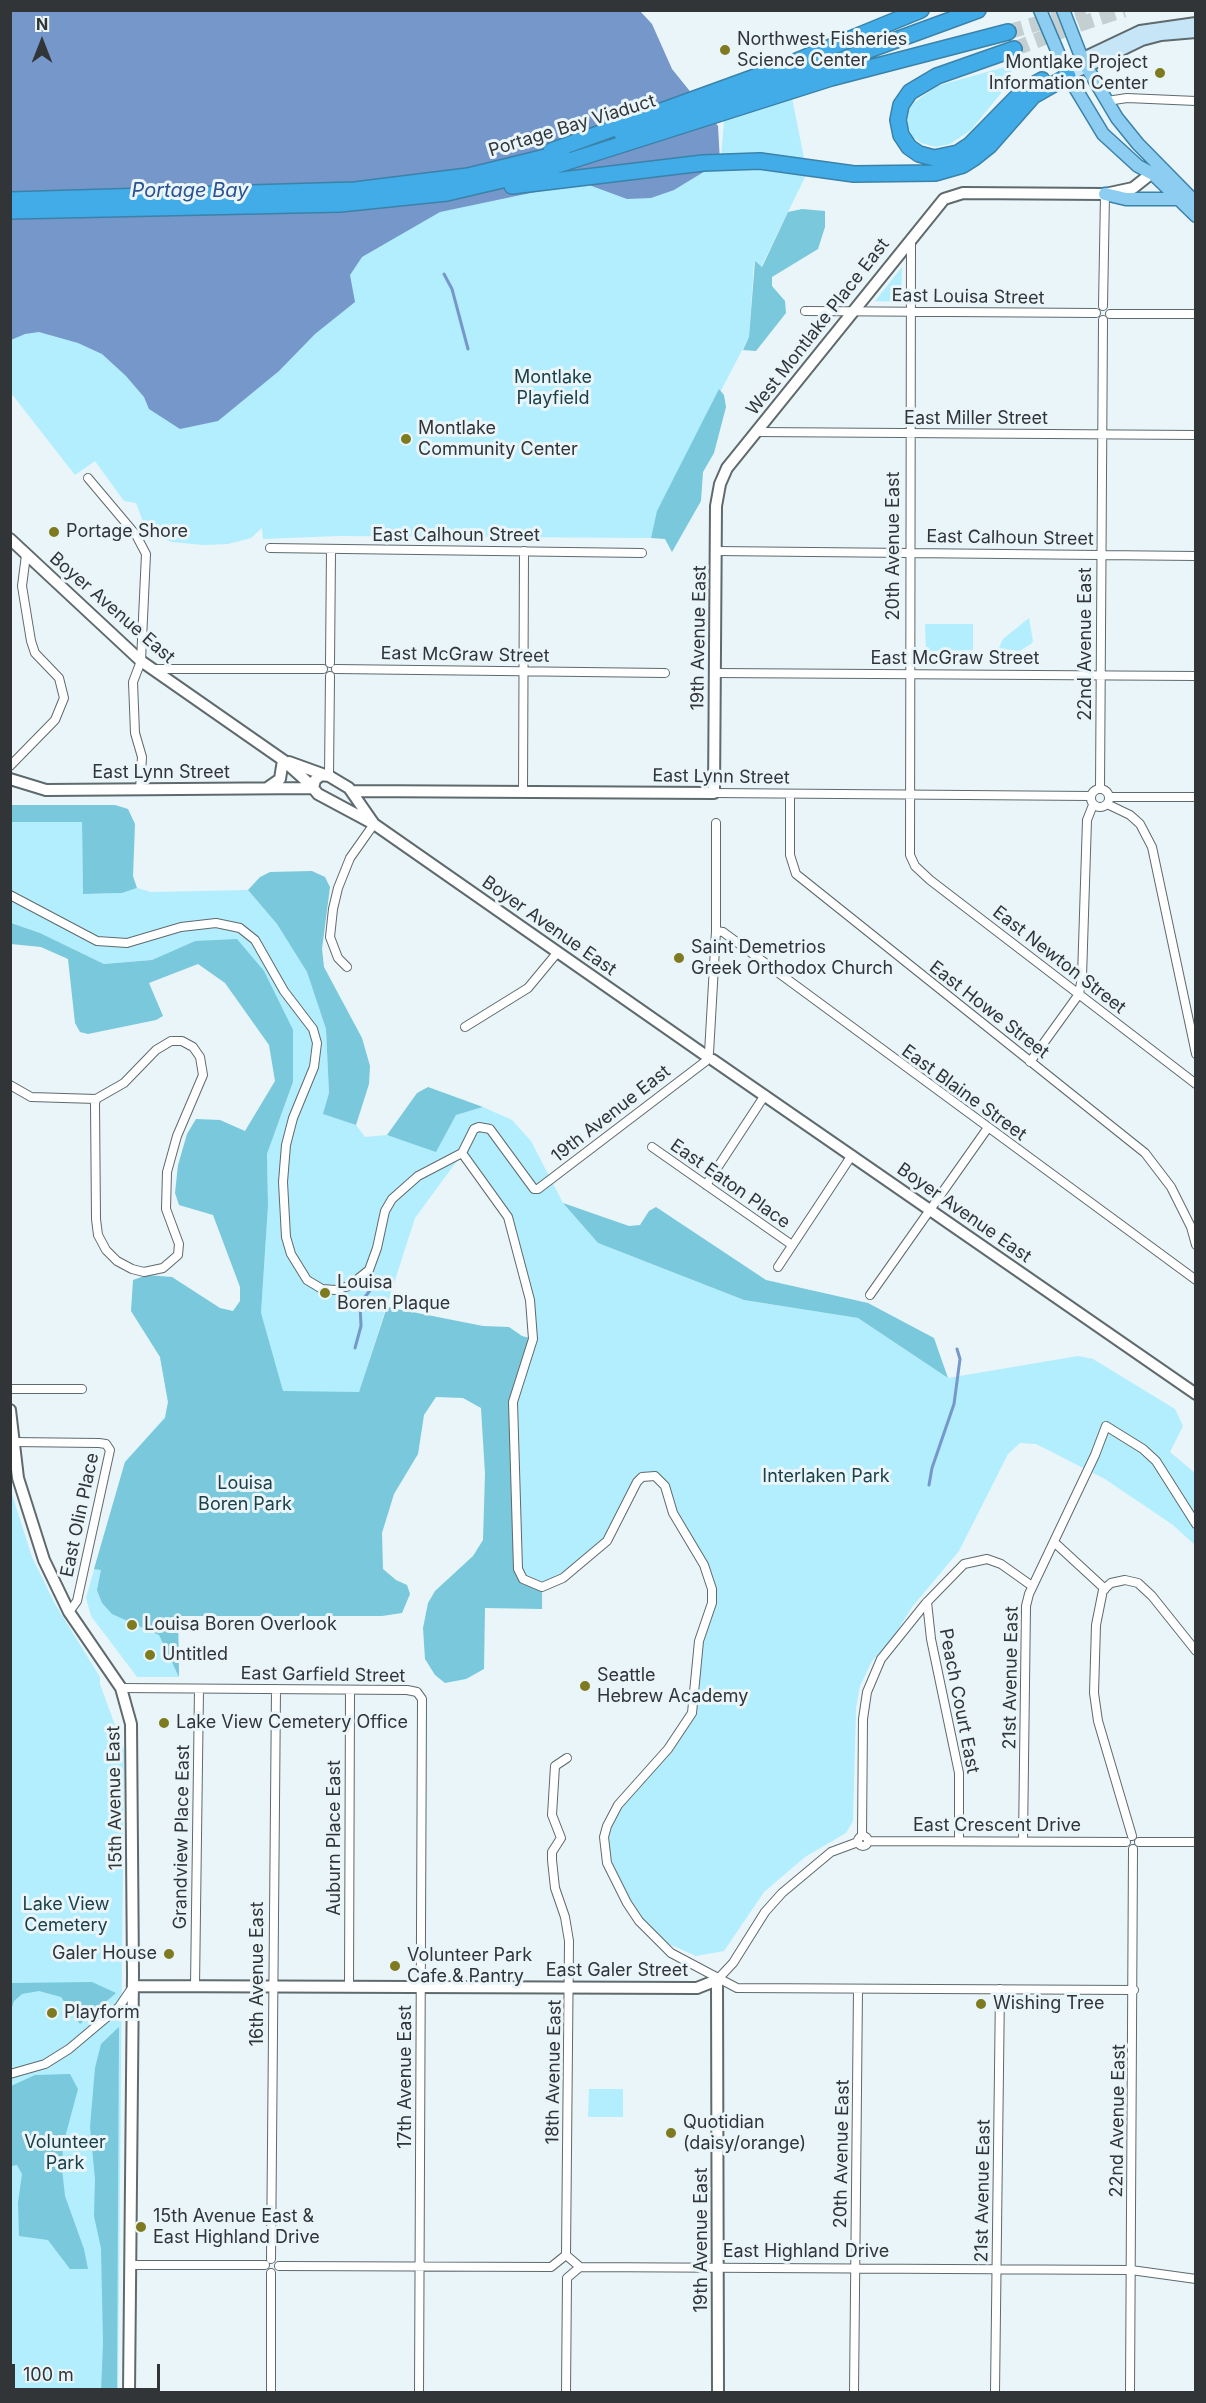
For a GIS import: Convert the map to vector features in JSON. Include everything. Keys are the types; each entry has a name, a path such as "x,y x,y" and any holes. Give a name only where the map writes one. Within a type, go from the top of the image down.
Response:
{"highway":[{"path":"504,169 816,54 921,10"},
{"name":"Portage Bay Viaduct","path":"10,200 355,190 504,169 566,152 814,70 978,10"},
{"name":"Portage Bay Viaduct","path":"447,193 532,173 831,78 1008,32"},
{"path":"1014,49 937,76 910,92 902,105 898,120 901,135 909,147 919,154 934,158 958,153 970,145 1024,90 1066,72"},
{"path":"10,212 309,205 376,201 703,163 760,161 854,174 935,173 963,165 989,146 1033,96 1066,72"}],"main road":[{"path":"1040,10 1066,72 1103,134 1125,156 1156,170"},
{"path":"1063,10 1085,63 1107,101 1156,170 1189,198 1196,216"},
{"path":"1085,63 1140,31 1196,23"},
{"path":"1066,72 1142,40 1161,35 1196,32"},
{"path":"1105,195 1126,199 1189,198"}],"street":[{"path":"1107,101 1127,98 1196,101"},
{"path":"1106,317 1103,306 1105,195 1133,188 1156,170"},
{"name":"West Montlake Place East","path":"720,484 728,468 935,206 949,196 963,193 1105,195"},
{"name":"20th Avenue East","path":"910,237 908,673 910,855"},
{"path":"1103,306 1098,308 1097,318 1196,314"},
{"name":"East Louisa Street","path":"805,311 1096,314"},
{"name":"22nd Avenue East","path":"1100,789 1102,434 1106,317"},
{"name":"East Miller Street","path":"756,432 1196,435"},
{"path":"88,478 136,535 142,547 146,568 141,661 133,682 135,733 142,757 140,790"},
{"name":"19th Avenue East","path":"714,793 716,506 720,484"},
{"name":"Boyer Avenue East","path":"10,540 141,661 283,760 314,787 318,794 374,824 1196,1394"},
{"name":"East Calhoun Street","path":"270,548 642,553"},
{"path":"314,787 317,777 328,776 330,676 336,669 330,663 331,550"},
{"name":"East Calhoun Street","path":"716,550 1196,556"},
{"path":"523,792 524,551"},
{"path":"10,766 55,720 64,698 59,678 35,653 31,641 22,586 26,555"},
{"path":"323,669 325,664 330,663"},
{"path":"153,669 323,669 330,676"},
{"name":"East McGraw Street","path":"336,669 665,673"},
{"name":"East McGraw Street","path":"715,673 1196,676"},
{"path":"261,789 280,779 283,760"},
{"name":"Boyer Avenue East","path":"283,760 328,776 352,792 374,824"},
{"name":"East Lynn Street","path":"10,779 46,790 314,787"},
{"path":"1030,1062 1079,994 1082,977 1088,820 1094,791 1100,789 1106,790 1108,800 1140,824 1152,847 1196,1054"},
{"path":"342,808 352,803 352,792"},
{"name":"East Lynn Street","path":"352,792 909,794 1092,800"},
{"name":"East Howe Street","path":"790,794 790,855 796,874 1145,1153 1172,1187 1191,1227 1196,1245"},
{"path":"1092,800 1102,807 1108,800 1196,796"},
{"path":"708,1057 716,931 716,823"},
{"path":"347,967 338,958 330,937 333,909 338,888 350,858 374,824"},
{"name":"East Newton Street","path":"910,855 915,866 930,880 1196,1084"},
{"path":"10,896 35,906 97,940 127,943 181,927 216,923 240,928 255,940 284,991 313,1029 316,1043 314,1067 293,1118 286,1145 283,1182 286,1237 291,1254 302,1272 314,1285 335,1290 349,1286 362,1276 374,1259 385,1211 392,1199 418,1176 462,1153 508,1217 530,1300 533,1339 513,1402 518,1569 523,1579 542,1587 563,1578 607,1541 631,1491 642,1477 649,1476 661,1480 665,1486 681,1531 708,1576 712,1603 699,1641 692,1713 668,1749 612,1815 604,1837 603,1849 607,1863 627,1903 653,1937 671,1953 717,1980 737,1988 1134,1990"},
{"name":"East Blaine Street","path":"716,931 723,932 987,1129 1196,1280"},
{"path":"465,1027 528,988 557,953"},
{"path":"10,1085 31,1097 96,1099 124,1083 150,1054 167,1043 177,1041 188,1043 200,1058 201,1081 177,1136 166,1179 166,1209 179,1249 175,1260 160,1270 144,1272 121,1264 109,1254 100,1240 96,1214 96,1099"},
{"name":"19th Avenue East","path":"462,1153 474,1129 479,1127 490,1129 534,1189 552,1180 708,1057"},
{"path":"706,1185 765,1095"},
{"path":"870,1295 987,1129"},
{"name":"East Eaton Place","path":"652,1147 792,1245"},
{"path":"778,1267 852,1155"},
{"path":"10,1389 82,1389"},
{"name":"15th Avenue East","path":"10,1410 13,1442 27,1510 51,1576 69,1612 121,1688 129,1714 133,1743 129,2392"},
{"name":"21st Avenue East","path":"1023,1840 1026,1606 1032,1586 1095,1455 1106,1426 1137,1444 1156,1461 1196,1524"},
{"name":"East Olin Place","path":"13,1442 99,1443 106,1444 110,1450 77,1600 69,1612"},
{"path":"1054,1542 1105,1589"},
{"path":"862,1839 863,1719 867,1692 881,1659 953,1572 964,1564 978,1559 1001,1564 1032,1586"},
{"path":"1196,1651 1152,1596 1138,1583 1125,1580 1111,1583 1105,1589 1096,1625 1094,1693 1098,1721 1129,1839 1127,1847 1196,1842"},
{"name":"Peach Court East","path":"927,1602 931,1639 959,1773 959,1841"},
{"name":"East Garfield Street","path":"121,1688 417,1692"},
{"name":"Grandview Place East","path":"195,1986 199,1689"},
{"name":"16th Avenue East","path":"268,2262 276,1689"},
{"name":"Auburn Place East","path":"349,1987 350,1690"},
{"name":"17th Avenue East","path":"417,1692 423,1704 419,2392"},
{"name":"18th Avenue East","path":"566,2255 570,1988 568,1928 555,1888 552,1860 552,1852 561,1838 552,1815 555,1766 567,1758"},
{"name":"East Crescent Drive","path":"717,1980 733,1963 765,1912 782,1893 831,1852 862,1839 959,1841 1129,1839"},
{"path":"1129,1839 1136,1846"},
{"name":"22nd Avenue East","path":"1130,2392 1136,1846"},
{"name":"19th Avenue East","path":"717,1980 718,2392"},
{"name":"East Galer Street","path":"133,1986 697,1988 717,1980"},
{"path":"10,2074 45,2064 69,2049 119,2007 133,1986"},
{"name":"20th Avenue East","path":"854,2392 858,1989"},
{"name":"21st Avenue East","path":"995,2392 1000,1989"},
{"path":"279,2266 551,2267 566,2255 580,2266 567,2278 566,2392"},
{"path":"131,2265 276,2260 279,2266"},
{"path":"268,2262 266,2270 272,2273"},
{"path":"272,2273 277,2271 279,2266"},
{"name":"East Highland Drive","path":"580,2266 1131,2270 1196,2279"},
{"path":"271,2392 272,2273"}],"green space":[{"path":"1012,65 1010,82 971,130 950,144 936,147 921,143 912,136 907,123 908,109 937,86"},
{"name":"Montlake Playfield","path":"792,98 807,173 761,267 754,262 749,337 658,511 651,538 339,536 263,539 262,528 251,538 228,544 203,545 172,542 152,535 145,527 136,503 124,501 95,461 75,475 11,393 11,220 721,157 724,121"},
{"path":"802,209 825,211 825,227 818,249 772,277 772,286 785,301 786,313 756,351 743,350 749,337 755,261 762,267 788,212"},
{"path":"902,267 901,302 875,301"},
{"path":"719,389 724,395 726,407 714,453 703,472 701,501 672,552 665,539 651,538 657,511"},
{"path":"1029,618 1033,641 1031,644 1019,651 999,648 1003,639"},
{"path":"925,624 973,624 973,650 926,651"},
{"path":"11,805 115,805 128,809 135,824 133,876 137,888 122,893 83,894 82,822 11,822"},
{"name":"Interlaken Park","path":"11,822 82,822 83,894 122,893 137,888 151,892 248,890 277,924 307,972 326,1029 329,1093 324,1114 356,1125 365,1137 387,1135 436,1151 456,1115 483,1107 512,1120 531,1141 563,1203 598,1243 744,1300 858,1318 948,1378 1078,1356 1093,1359 1175,1409 1183,1426 1170,1452 1195,1473 1195,1545 1173,1525 1105,1479 1036,1444 1020,1443 1008,1454 959,1551 912,1607 892,1640 872,1661 860,1686 856,1708 853,1821 846,1833 805,1857 764,1892 724,1951 696,1956 653,1937 639,1921 607,1863 607,1826 688,1722 697,1653 712,1589 661,1480 642,1477 612,1532 563,1578 532,1585 518,1569 513,1402 531,1350 530,1300 508,1217 462,1154 415,1218 359,1392 178,1605 179,1677 137,1677 91,1616 86,1598 125,1462 165,1417 168,1402 160,1357 261,1313 268,1206 267,1154 293,1082 293,1030 195,941 152,960 104,964 40,933 11,923"},
{"path":"312,871 325,877 330,887 322,949 324,967 362,1038 370,1066 369,1084 356,1125 323,1114 329,1093 326,1029 307,972 277,924 248,890 260,877 270,872"},
{"name":"Louisa Boren Park","path":"11,923 40,933 104,964 152,960 195,941 237,939 264,971 293,1030 293,1082 267,1154 268,1206 261,1313 283,1391 359,1392 387,1307 483,1326 509,1327 522,1336 533,1339 516,1388 515,1541 523,1579 542,1587 542,1609 485,1608 484,1669 466,1679 445,1683 435,1675 425,1659 423,1628 428,1603 435,1591 473,1556 483,1540 485,1474 481,1408 463,1398 436,1397 424,1415 418,1454 394,1494 382,1533 383,1569 396,1580 407,1585 410,1594 402,1613 382,1616 178,1616 179,1677 159,1635 112,1614 102,1603 97,1590 101,1570 94,1569 125,1462 165,1418 168,1402 160,1357 131,1311 133,1280 147,1275 172,1277 220,1308 233,1311 240,1301 240,1287 213,1215 179,1205 175,1193 178,1165 187,1134 196,1119 220,1120 245,1131 275,1081 269,1045 225,983 198,964 149,983 163,1016 156,1020 88,1034 80,1032 75,1023 68,959 41,947 11,944"},
{"path":"428,1087 483,1107 456,1115 436,1152 387,1135 417,1093"},
{"path":"563,1203 629,1226 640,1225 649,1211 656,1207 766,1280 868,1303 934,1338 948,1378 858,1318 744,1300 598,1243"},
{"path":"10,1488 32,1557 55,1604 100,1677 100,1684 124,1750 118,2392 11,2392"},
{"path":"92,1982 116,1993 80,2024 61,1997 39,1991 22,1994 14,2001 11,2010 11,1983"},
{"path":"119,2027 117,2392 101,2392 103,2343 101,2248 94,2216 95,2179 90,2127 95,2068 101,2044"},
{"path":"70,2074 78,2089 63,2145 62,2169 65,2196 84,2249 88,2269 70,2269 48,2240 19,2236 18,2203 22,2174 17,2165 11,2166 11,2086 35,2075"},
{"path":"589,2089 623,2089 623,2117 588,2117"}],"water":[{"name":"Portage Bay","path":"11,11 640,11 652,24 672,69 718,126 720,162 674,190 651,198 627,199 578,183 440,212 362,257 350,275 355,302 315,334 279,371 218,421 180,429 149,409 144,397 102,354 78,343 39,332 25,334 11,340"}],"waterway":[{"path":"444,274 452,289 468,349"},
{"path":"355,1348 361,1326 360,1304 376,1282"},
{"path":"929,1485 932,1468 954,1404 960,1359 957,1349"}],"tunnel":[{"path":"1008,32 1085,10"},
{"path":"1014,49 1124,10"}],"place":[{"name":"Northwest Fisheries Science Center","path":"725,50"},
{"name":"Montlake Project Information Center","path":"1160,73"},
{"name":"Montlake Community Center","path":"406,439"},
{"name":"Portage Shore","path":"54,532"},
{"name":"Saint Demetrios Greek Orthodox Church","path":"679,958"},
{"name":"Louisa Boren Plaque","path":"325,1293"},
{"name":"Louisa Boren Overlook","path":"132,1625"},
{"name":"Untitled","path":"150,1655"},
{"name":"Seattle Hebrew Academy","path":"585,1686"},
{"name":"Lake View Cemetery Office","path":"164,1723"},
{"name":"Galer House","path":"169,1954"},
{"name":"Volunteer Park Cafe & Pantry","path":"395,1966"},
{"name":"Wishing Tree","path":"981,2004"},
{"name":"Playform","path":"52,2013"},
{"name":"Quotidian (daisy/orange)","path":"671,2133"},
{"name":"15th Avenue East & East Highland Drive","path":"141,2227"}],"park label":[{"name":"Lake View Cemetery","path":"66,1915"},
{"name":"Volunteer Park","path":"65,2153"}]}
